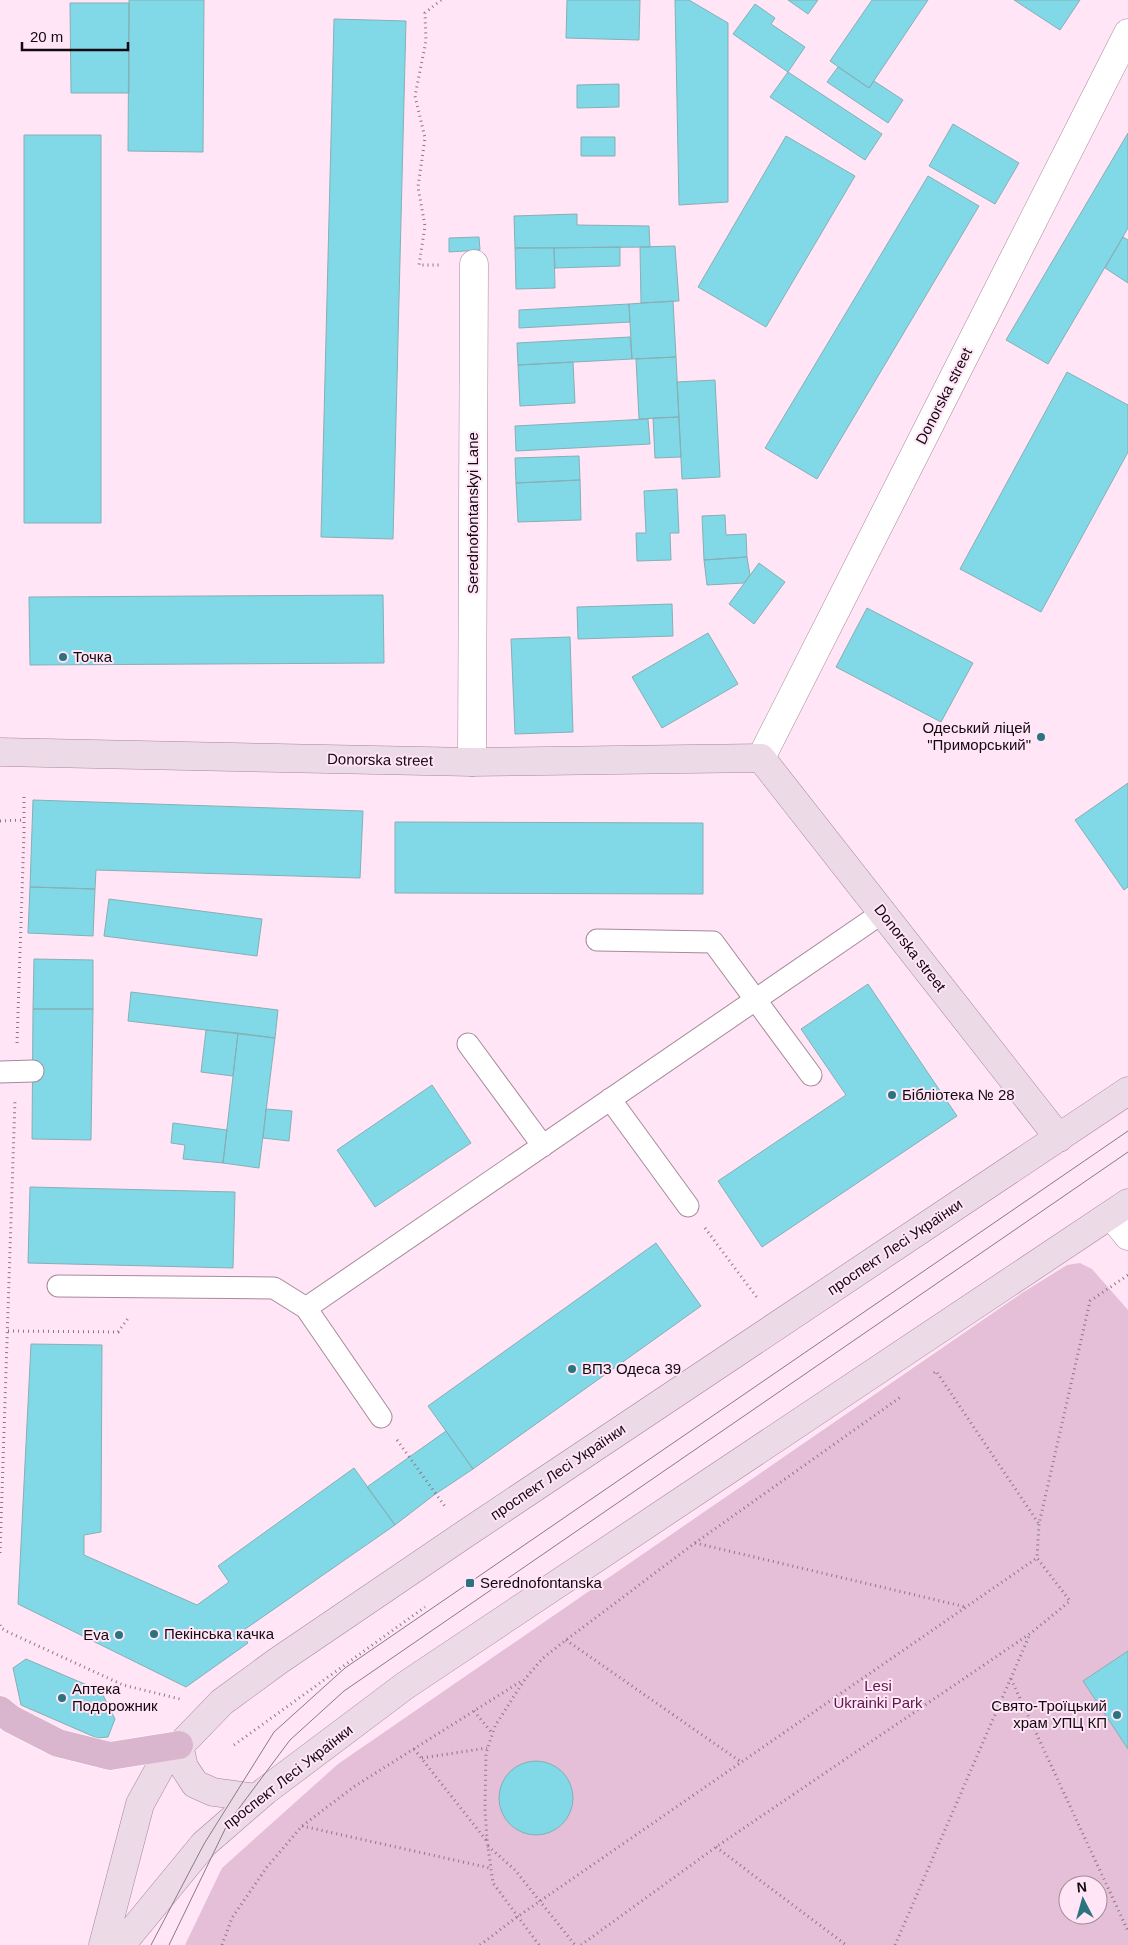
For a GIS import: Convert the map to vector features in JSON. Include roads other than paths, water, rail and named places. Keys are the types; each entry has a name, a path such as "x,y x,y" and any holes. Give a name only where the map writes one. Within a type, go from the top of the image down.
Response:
{"main road":[{"name":"Donorska street","path":"0,752 472,762 761,758 1059,1138"},
{"name":"проспект Лесі Українки","path":"103,1945 140,1804 162,1764 222,1702 278,1661 473,1528 1128,1091"},
{"name":"проспект Лесі Українки","path":"121,1945 204,1844 257,1798 406,1685 1120,1209"},
{"path":"0,1710 11,1719 58,1743 110,1756 179,1745 184,1767 194,1784 213,1792 257,1798"}],"street":[{"name":"Donorska street","path":"761,758 1128,33"},
{"name":"Serednofontanskyi Lane","path":"472,762 474,264"},
{"path":"1120,1209 1128,1236"}],"lane":[{"path":"306,1308 882,913"},
{"path":"597,940 713,942 811,1075"},
{"path":"468,1044 543,1146"},
{"path":"610,1099 688,1206"},
{"path":"58,1286 274,1288 306,1308 381,1417"}],"tram line":[{"path":"151,1945 204,1844 274,1732 345,1668 1128,1131"},
{"path":"169,1945 228,1823 290,1740 344,1691 1128,1152"}],"place":[{"name":"Точка","path":"63,657"},
{"name":"Одеський ліцей \"Приморський\"","path":"1041,737"},
{"name":"Бібліотека № 28","path":"892,1095"},
{"name":"ВПЗ Одеса 39","path":"572,1369"},
{"name":"Serednofontanska","path":"470,1583"},
{"name":"Пекінська качка","path":"154,1634"},
{"name":"Eva","path":"119,1635"},
{"name":"Аптека Подорожник","path":"62,1698"},
{"name":"Свято-Троїцький храм УПЦ КП","path":"1117,1715"}],"park label":[{"name":"Lesi Ukrainki Park","path":"878,1694"}]}
